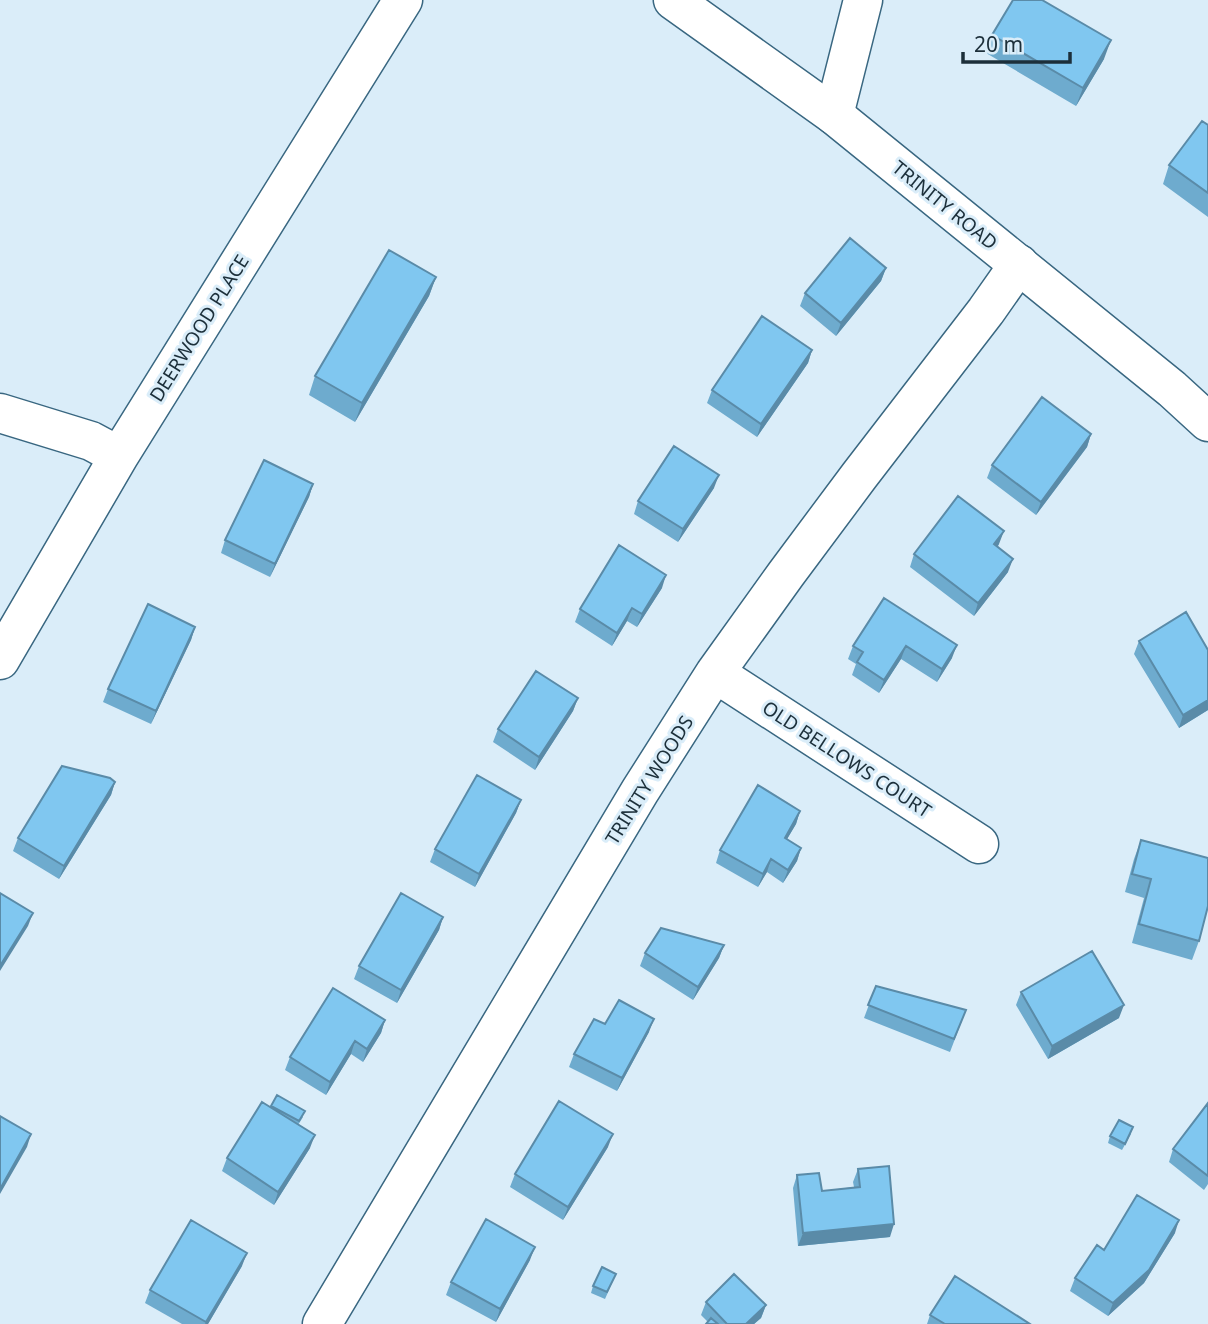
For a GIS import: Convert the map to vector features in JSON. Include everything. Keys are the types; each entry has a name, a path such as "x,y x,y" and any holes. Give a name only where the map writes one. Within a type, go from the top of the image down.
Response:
{"street":[{"name":"DEERWOOD PLACE","path":"0,660 119,456 403,0"},
{"name":"TRINITY ROAD","path":"673,0 834,115 1172,389 1208,422"},
{"path":"834,115 863,0"},
{"name":"TRINITY WOODS","path":"321,1324 640,791 715,673 1019,264"},
{"path":"0,413 91,441 119,456"},
{"name":"OLD BELLOWS COURT","path":"715,673 979,844"}],"building":[{"path":"1013,0 1042,0 1111,40 1083,88 992,35"},
{"path":"1202,121 1208,125 1208,193 1169,165"},
{"path":"850,238 886,268 841,323 805,293"},
{"path":"389,250 436,277 362,403 315,376"},
{"path":"762,316 812,350 761,424 712,390"},
{"path":"1042,397 1091,434 1041,502 992,465"},
{"path":"674,446 719,475 683,529 638,501"},
{"path":"264,460 313,484 275,564 225,540"},
{"path":"958,496 1004,531 994,544 1013,559 978,603 914,554"},
{"path":"619,545 666,575 642,614 632,608 617,633 580,609"},
{"path":"884,598 957,645 942,669 906,646 884,680 857,662 863,652 853,646"},
{"path":"148,604 195,627 156,711 108,689"},
{"path":"1186,612 1208,650 1208,700 1183,715 1139,641"},
{"path":"536,671 578,698 539,757 498,729"},
{"path":"62,766 110,778 115,782 64,866 18,838"},
{"path":"477,775 521,800 479,874 435,849"},
{"path":"758,785 800,811 785,838 801,848 788,870 771,859 763,874 720,850"},
{"path":"1141,840 1208,858 1208,906 1199,941 1139,924 1151,879 1132,874"},
{"path":"0,893 33,913 0,966"},
{"path":"401,893 443,917 401,990 359,966"},
{"path":"661,928 724,945 698,987 645,953"},
{"path":"1092,951 1124,1005 1052,1046 1021,992"},
{"path":"876,986 966,1010 954,1039 868,1005"},
{"path":"333,988 385,1020 367,1049 355,1041 330,1082 290,1057"},
{"path":"619,1000 654,1019 622,1078 574,1054 594,1019 605,1024"},
{"path":"277,1095 305,1111 299,1121 271,1106"},
{"path":"559,1101 613,1134 568,1207 515,1174"},
{"path":"262,1102 315,1135 278,1192 227,1158"},
{"path":"1208,1103 1208,1176 1173,1149"},
{"path":"0,1116 31,1134 0,1189"},
{"path":"1119,1120 1133,1127 1125,1144 1110,1136"},
{"path":"889,1166 894,1224 803,1233 797,1175 819,1173 822,1191 860,1187 858,1169"},
{"path":"1137,1195 1179,1220 1149,1270 1113,1303 1075,1278 1097,1245 1104,1250"},
{"path":"486,1219 535,1247 500,1309 451,1282"},
{"path":"191,1220 247,1253 206,1322 150,1290"},
{"path":"602,1267 616,1274 607,1292 593,1286"},
{"path":"734,1274 766,1305 746,1324 727,1324 706,1302"},
{"path":"955,1276 1030,1324 945,1324 930,1315"},
{"path":"711,1318 718,1324 706,1324"}]}
